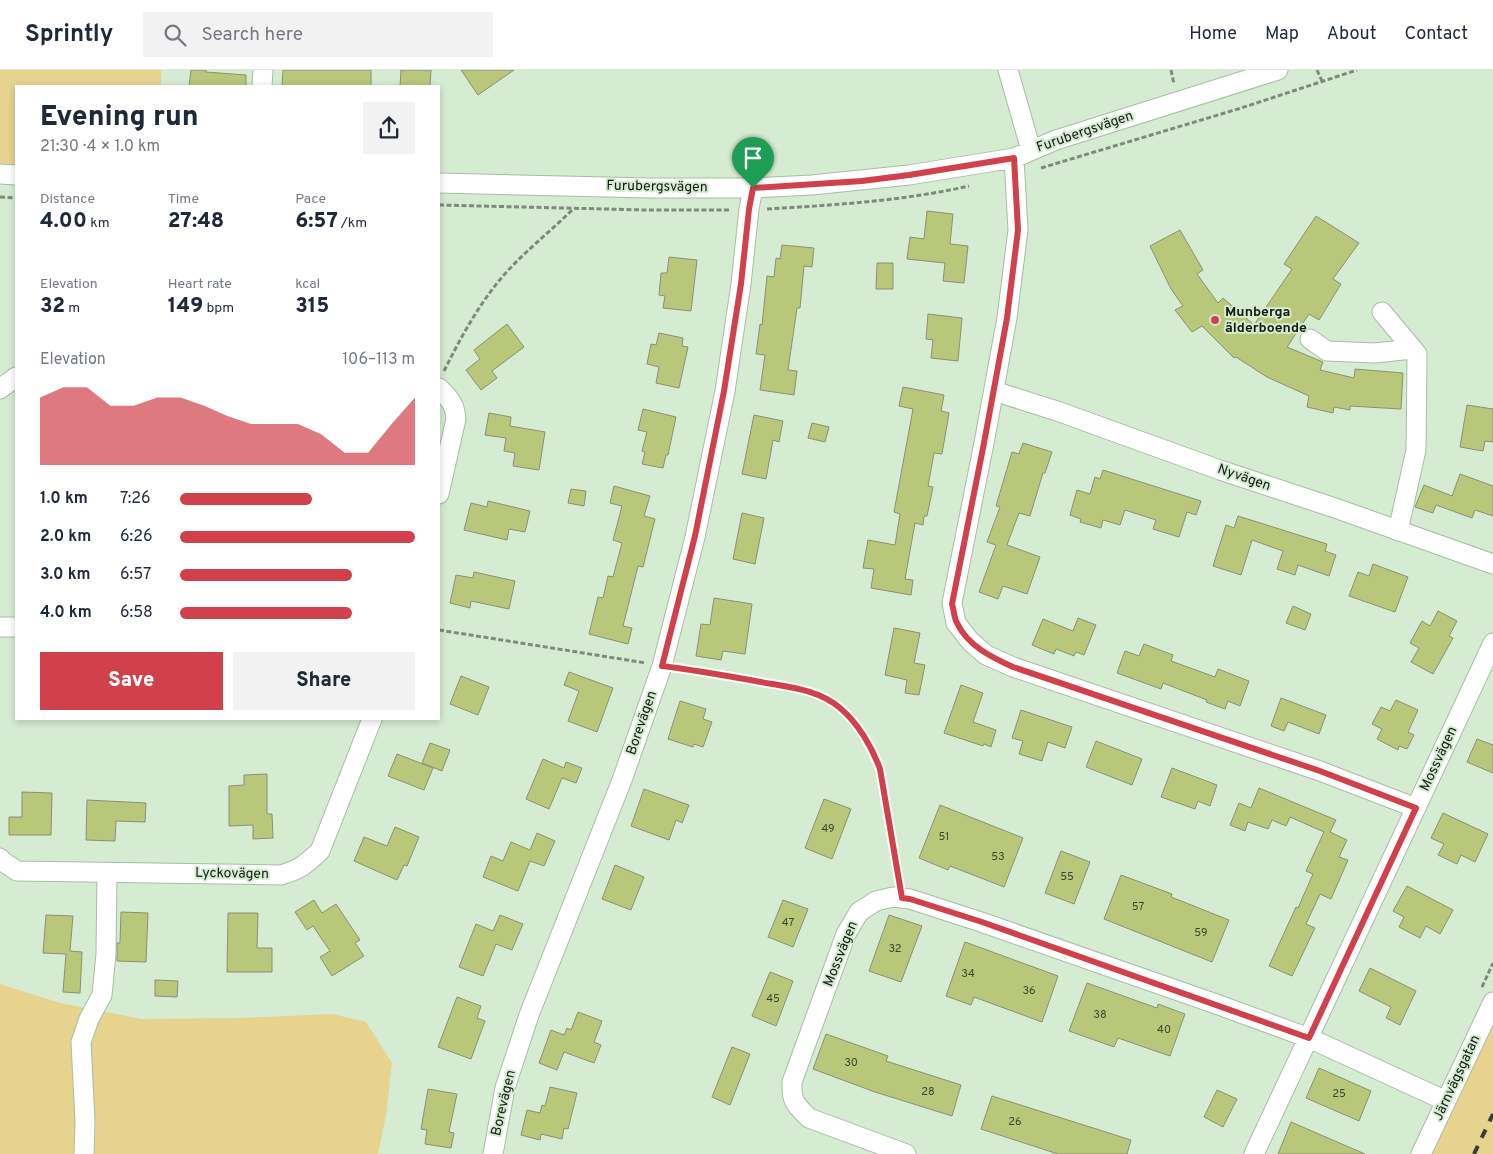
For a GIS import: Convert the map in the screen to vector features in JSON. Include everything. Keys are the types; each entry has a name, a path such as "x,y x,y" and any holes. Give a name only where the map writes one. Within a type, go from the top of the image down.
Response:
{"street":[{"path":"262,70 262,85"},
{"path":"1008,70 1032,150"},
{"name":"Furubergsvägen","path":"440,183 650,188 753,188 862,181 909,175 1014,158 1056,140 1278,70"},
{"path":"1014,158 1018,230 1007,318 952,604 956,623 970,641 986,654 1013,667 1320,771 1416,808"},
{"path":"0,174 15,175"},
{"name":"Borevägen","path":"493,1154 505,1088 530,1015 622,780 662,666 695,536 724,391 741,284 753,188"},
{"path":"1382,312 1417,354 1416,450 1398,531"},
{"path":"1310,339 1327,351 1375,353 1412,349"},
{"path":"0,389 15,378"},
{"path":"440,490 456,419 455,409 441,380"},
{"name":"Nyvägen","path":"994,391 1493,564"},
{"path":"0,627 15,627"},
{"name":"Mossvägen","path":"1254,1154 1493,643"},
{"name":"Lyckovägen","path":"0,858 17,871 281,875 305,865 320,851 372,720"},
{"path":"84,1154 81,1042 89,1019 102,995 106,954 107,873"},
{"name":"Mossvägen","path":"906,1154 809,1118 797,1107 792,1095 792,1082 846,934 858,912 876,901 893,897 910,899 982,922 1309,1038 1446,1101"},
{"name":"Järnvägsgatan","path":"1421,1154 1493,1002"}],"path":[{"path":"1317,70 1322,81"},
{"path":"0,198 15,198"},
{"path":"441,380 464,332 503,276 573,208"},
{"path":"440,630 719,674 801,689 825,698 840,708 873,750 880,769 902,898"}],"shaded area":[{"path":"0,70 161,70 161,85 15,85 15,177 0,176"},
{"path":"0,984 60,1003 142,1019 241,1018 332,1014 366,1022 392,1063 386,1115 378,1154 0,1154"},
{"path":"1493,999 1493,1154 1421,1154"}],"building":[{"path":"191,70 246,75 246,85 189,85"},
{"path":"283,70 371,70 371,85 282,85"},
{"path":"401,70 431,70 430,85 400,85"},
{"path":"461,70 514,70 478,95"},
{"path":"927,211 953,214 950,244 968,246 964,283 943,281 945,263 907,259 910,237 924,239"},
{"name":"Munberga älderboende","path":"1316,216 1359,243 1333,279 1341,284 1319,320 1309,314 1287,347 1323,362 1320,370 1354,378 1355,369 1403,373 1401,409 1350,406 1350,410 1334,407 1333,413 1307,407 1309,396 1267,377 1236,357 1234,358 1202,326 1192,332 1175,310 1183,306 1171,289 1150,246 1180,230 1203,270 1197,274 1218,303 1223,298 1254,325 1292,269 1284,264"},
{"path":"782,245 814,248 812,267 804,266 800,308 797,308 788,370 797,371 794,395 760,390 765,355 756,354 760,324 762,325 767,276 774,277 776,258 780,259"},
{"path":"669,257 697,260 691,311 663,308 665,296 659,295 661,273 667,273"},
{"path":"877,263 893,263 893,289 876,289"},
{"path":"928,314 962,318 958,361 931,358 933,340 926,339"},
{"path":"507,324 524,347 492,371 497,378 481,390 466,370 480,359 474,350"},
{"path":"659,333 683,338 682,346 688,347 679,388 656,383 659,367 647,364 651,344 656,345"},
{"path":"903,387 944,395 941,411 949,413 942,454 934,453 928,486 933,487 927,516 924,516 923,525 915,523 905,579 913,580 911,595 871,588 874,569 863,568 868,540 895,545 900,514 894,512 913,409 899,406"},
{"path":"1467,405 1493,409 1493,442 1485,441 1483,451 1460,447"},
{"path":"643,409 676,417 668,455 666,455 663,468 642,464 645,452 642,451 647,432 638,430"},
{"path":"489,413 511,417 510,426 545,432 539,470 513,466 515,453 504,451 506,438 485,435"},
{"path":"754,415 783,421 779,442 773,440 766,479 742,474"},
{"path":"812,423 829,427 825,442 808,438"},
{"path":"1023,443 1052,452 1045,473 1043,473 1030,516 1019,513 1007,545 1040,557 1027,594 1003,586 998,599 979,592 996,545 987,542 1000,507 996,506 1012,452 1019,454"},
{"path":"1103,470 1201,501 1196,515 1187,512 1179,537 1153,529 1156,520 1125,510 1120,525 1103,520 1101,528 1080,522 1081,519 1070,515 1077,490 1090,494 1095,477 1100,479"},
{"path":"1460,474 1493,486 1493,516 1475,510 1472,518 1436,505 1433,513 1415,507 1424,485 1452,496"},
{"path":"614,486 650,496 644,516 655,519 643,567 638,566 623,626 632,628 628,644 589,634 598,597 603,598 608,576 613,577 622,543 613,540 622,506 610,503"},
{"path":"571,489 586,491 584,506 568,503"},
{"path":"488,501 530,511 525,532 509,529 507,540 464,530 471,503 487,507"},
{"path":"742,513 764,518 755,564 733,559"},
{"path":"1238,516 1327,544 1325,551 1336,555 1329,576 1298,565 1295,575 1277,569 1283,551 1252,540 1241,575 1213,566 1226,525 1234,528"},
{"path":"1373,564 1408,577 1395,612 1349,596 1358,572 1369,576"},
{"path":"474,572 515,581 509,609 471,601 470,608 450,603 456,575 473,578"},
{"path":"714,598 752,604 745,654 723,651 721,660 696,656 701,624 710,625"},
{"path":"1293,606 1311,614 1305,630 1286,623"},
{"path":"1438,611 1457,621 1449,636 1453,638 1433,674 1411,662 1419,648 1410,643 1422,621 1430,626"},
{"path":"1078,618 1096,625 1084,655 1076,652 1074,656 1056,649 1054,654 1032,645 1043,619 1073,631"},
{"path":"894,628 920,633 914,663 925,665 919,695 905,693 907,680 885,675"},
{"path":"1144,644 1173,655 1171,661 1215,677 1218,669 1249,681 1240,706 1228,701 1225,709 1163,683 1161,689 1117,673 1125,651 1139,656"},
{"path":"569,672 613,688 597,732 568,721 579,691 564,685"},
{"path":"461,676 489,687 478,715 450,704"},
{"path":"961,685 983,693 973,722 996,730 991,747 944,733"},
{"path":"1281,698 1326,715 1319,734 1288,722 1284,731 1271,726"},
{"path":"1396,700 1418,710 1408,732 1414,735 1407,749 1399,746 1398,750 1377,739 1382,729 1372,724 1381,707 1390,711"},
{"path":"680,701 706,709 703,719 712,722 703,747 694,744 693,747 668,739"},
{"path":"1021,710 1072,727 1065,748 1048,742 1042,761 1019,754 1023,741 1012,738"},
{"path":"1477,739 1493,745 1493,773 1467,762"},
{"path":"1096,741 1142,759 1132,785 1086,767"},
{"path":"430,743 450,750 442,771 422,763"},
{"path":"397,754 433,768 424,790 388,776"},
{"path":"543,759 564,768 566,762 582,768 576,783 562,778 549,809 526,799"},
{"path":"1172,768 1217,785 1210,806 1198,801 1195,809 1161,797"},
{"path":"267,774 267,814 272,814 273,838 253,839 253,825 229,826 229,786 244,785 244,775"},
{"path":"1259,788 1336,820 1330,832 1347,840 1339,857 1348,860 1331,899 1320,894 1306,924 1315,928 1292,976 1269,966 1313,874 1306,871 1324,832 1290,817 1286,826 1272,820 1268,829 1248,822 1245,831 1230,825 1239,803 1251,808"},
{"path":"644,789 689,805 682,823 676,820 669,840 631,826"},
{"path":"22,792 52,793 51,835 9,835 9,817 22,817"},
{"path":"824,799 851,809 832,859 805,848"},
{"path":"87,800 146,803 145,822 116,821 115,841 86,840"},
{"path":"940,805 1023,838 1004,887 950,866 948,870 919,858"},
{"path":"1443,813 1488,834 1475,862 1461,855 1457,864 1438,855 1444,844 1431,838"},
{"path":"395,827 419,837 407,866 404,865 397,880 354,861 364,837 387,846"},
{"path":"537,833 555,841 544,866 530,861 518,891 483,877 491,856 503,861 511,842 530,850"},
{"path":"1061,851 1090,862 1074,904 1045,893"},
{"path":"615,865 644,877 631,910 602,899"},
{"path":"1121,875 1172,894 1171,897 1229,920 1212,962 1104,919"},
{"path":"1407,886 1453,910 1440,934 1426,926 1420,938 1399,927 1404,917 1393,911"},
{"path":"314,900 322,913 336,904 360,940 355,943 364,956 332,976 320,957 330,951 313,926 307,930 295,912"},
{"path":"783,900 808,909 793,947 768,937"},
{"path":"121,912 148,913 146,962 117,961 117,943 120,943"},
{"path":"228,913 258,913 257,948 272,948 272,972 227,972"},
{"path":"46,915 73,916 70,951 82,952 80,993 63,992 66,954 43,953"},
{"path":"500,915 523,924 512,950 496,944 483,976 459,967 476,924 493,931"},
{"path":"889,915 922,926 901,982 869,971"},
{"path":"965,942 1058,976 1042,1022 974,997 971,1005 946,996"},
{"path":"1370,968 1416,991 1400,1025 1386,1018 1391,1007 1359,991"},
{"path":"770,972 793,981 776,1026 752,1016"},
{"path":"155,980 178,981 177,997 155,996"},
{"path":"1087,983 1157,1008 1158,1004 1185,1014 1170,1056 1118,1038 1114,1047 1069,1031"},
{"path":"457,997 481,1006 477,1018 485,1021 471,1059 438,1047"},
{"path":"578,1012 602,1021 594,1042 601,1045 594,1063 564,1052 557,1070 539,1063 551,1030 564,1035 567,1028 571,1030"},
{"path":"826,1034 888,1056 886,1061 961,1085 952,1116 875,1092 813,1069"},
{"path":"732,1047 750,1054 730,1105 712,1097"},
{"path":"1319,1068 1371,1091 1359,1121 1306,1098"},
{"path":"550,1087 577,1093 568,1129 564,1128 562,1139 541,1134 540,1140 521,1135 527,1110 540,1113 542,1105 545,1106"},
{"path":"428,1089 457,1094 449,1132 454,1133 451,1148 425,1144 427,1130 421,1129"},
{"path":"1217,1090 1237,1099 1223,1127 1204,1117"},
{"path":"992,1096 1131,1140 1127,1154 1058,1154 981,1129"},
{"path":"1291,1122 1365,1154 1278,1154"}],"railway":[{"path":"1474,1154 1493,1114"}],"place":[{"name":"Munberga älderboende","path":"1215,320"}],"route":[{"path":"1014,158 1018,230 1007,318 952,604 956,623 970,641 986,654 1013,667 1320,771 1416,808 1309,1038 982,922 902,898 880,769 873,750 840,708 825,698 801,689 662,666 695,536 724,391 741,284 753,188 862,181 1014,158"}]}
